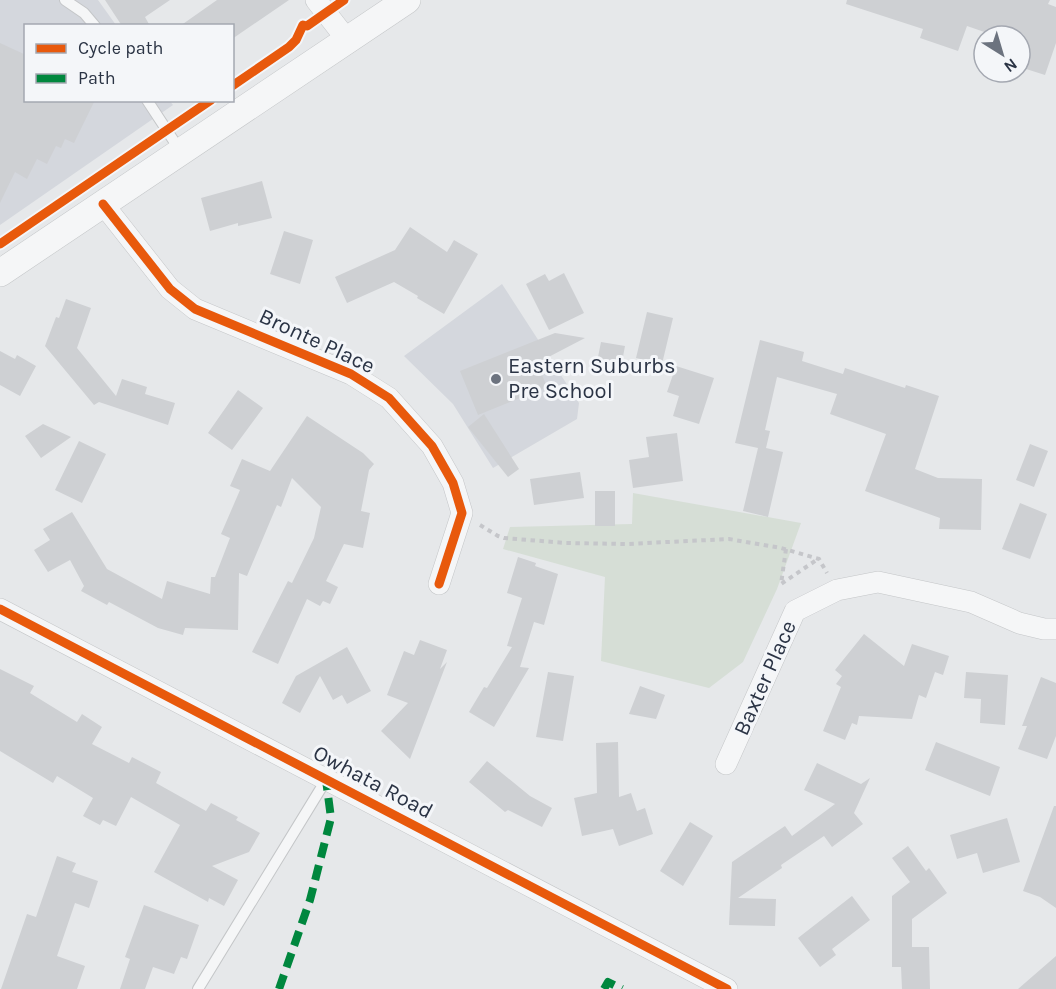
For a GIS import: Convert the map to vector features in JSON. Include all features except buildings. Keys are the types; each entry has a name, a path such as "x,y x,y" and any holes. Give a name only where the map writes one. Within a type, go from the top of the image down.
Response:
{"street":[{"path":"316,0 348,41"},
{"path":"0,273 407,0"},
{"name":"Bronte Place","path":"103,204 170,289 195,309 351,374 389,398 432,446 453,483 462,513"},
{"path":"439,584 462,513"},
{"name":"Baxter Place","path":"726,764 795,611 837,590 878,582 971,602 1019,623 1044,629 1056,629"},
{"name":"Owhata Road","path":"0,609 727,989"}],"lane":[{"path":"64,0 84,13 93,24"},
{"path":"148,102 181,152"},
{"path":"198,989 326,780"}],"path":[{"path":"462,513 504,538 566,543 627,544 729,539 750,541 819,559 837,590"},
{"path":"786,549 781,584 819,559"}],"shaded area":[{"path":"0,0 98,0 115,24 24,24 24,102 171,102 173,105 0,225"},
{"name":"Eastern Suburbs Pre School","path":"502,284 579,403 577,419 493,468 453,404 404,356"},
{"path":"633,493 801,523 777,589 743,662 709,688 601,661 605,577 503,549 510,527 632,524"}],"marked path":[{"path":"279,989 310,900 331,818 326,780"},
{"path":"604,989 608,982 622,989"}],"cycle path":[{"path":"234,85 289,47 296,40 303,25 307,26 344,0"},
{"path":"0,244 208,102"},
{"path":"103,204 170,289 195,309 351,374 389,398 432,446 453,483 462,513 439,584"},
{"path":"0,609 727,989"}],"place":[{"name":"Eastern Suburbs Pre School","path":"496,379"}]}
